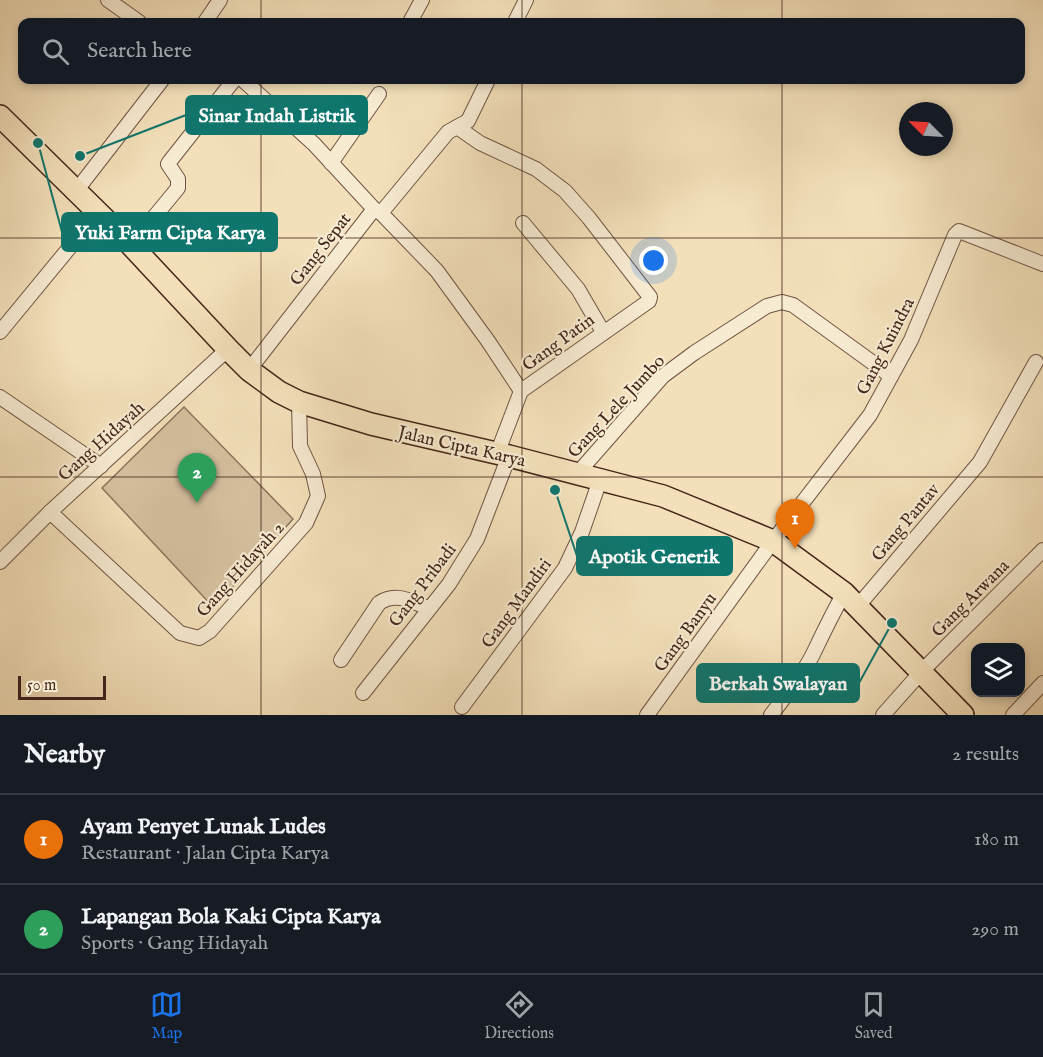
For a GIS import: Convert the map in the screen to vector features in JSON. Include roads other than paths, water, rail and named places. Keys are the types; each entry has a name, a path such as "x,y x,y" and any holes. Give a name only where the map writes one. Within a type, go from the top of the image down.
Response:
{"main road":[{"name":"Jalan Cipta Karya","path":"0,116 131,245 249,370 279,392 300,402 371,424 663,496 773,541 851,599 963,715"}],"street":[{"path":"108,0 134,18"},
{"path":"208,18 220,0"},
{"path":"412,18 422,0"},
{"path":"517,18 526,0"},
{"path":"76,190 159,84"},
{"path":"131,245 178,188 178,179 168,164 231,84"},
{"path":"247,84 314,144 437,271 521,391"},
{"name":"Gang Sepat","path":"249,370 378,211 447,132 468,121 486,84"},
{"path":"331,163 379,94"},
{"name":"Gang Patin","path":"457,127 480,143 536,169 565,191 589,218 650,297 649,301 521,391 503,455"},
{"path":"0,332 98,213"},
{"path":"523,223 578,289 603,332"},
{"name":"Gang Kuindra","path":"773,541 870,415 911,340 955,235 959,231 1043,264"},
{"name":"Gang Lele Jumbo","path":"577,474 663,376 693,353 767,306 782,302 793,305 891,376"},
{"name":"Gang Hidayah","path":"0,562 50,512 228,349"},
{"name":"Gang Pantav","path":"771,715 851,599 980,462 1036,362"},
{"path":"0,397 101,466"},
{"name":"Gang Hidayah 2","path":"50,512 180,633 199,638 210,631 306,523 318,496 313,474 300,446 300,402"},
{"name":"Gang Pribadi","path":"363,693 449,584 477,539 503,455"},
{"name":"Gang Mandiri","path":"462,707 565,568 582,532 600,480"},
{"name":"Gang Banyu","path":"647,715 773,541"},
{"name":"Gang Arwana","path":"883,715 921,671 1043,550"},
{"path":"341,660 378,603 388,597 398,597 429,608"},
{"path":"1013,715 1043,683"}],"place":[{"name":"Yuki Farm Cipta Karya","path":"38,143"},
{"name":"Sinar Indah Listrik","path":"80,156"},
{"name":"Apotik Generik","path":"555,490"},
{"name":"Lapangan Bola Kaki Cipta Karya","path":"197,503"},
{"name":"Ayam Penyet Lunak Ludes","path":"795,549"},
{"name":"Berkah Swalayan","path":"892,623"}]}
